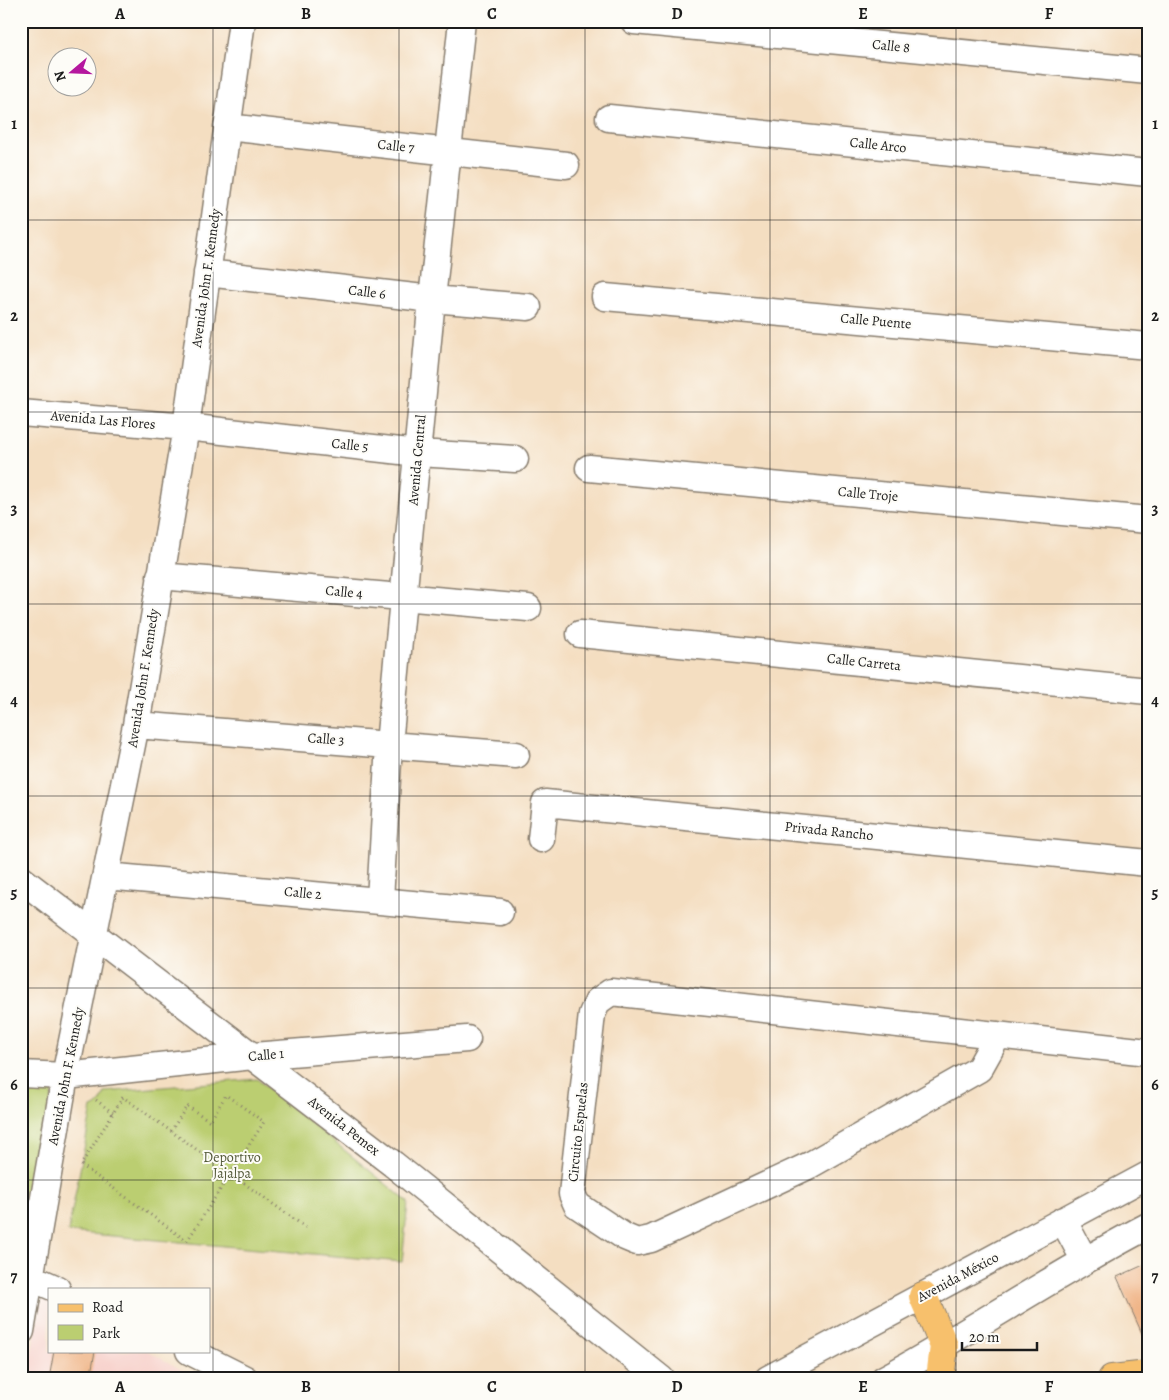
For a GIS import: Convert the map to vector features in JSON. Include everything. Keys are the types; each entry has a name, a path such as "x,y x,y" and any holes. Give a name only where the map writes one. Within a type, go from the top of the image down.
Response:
{"main road":[{"path":"923,1296 944,1346 940,1379"},
{"path":"1112,1379 1148,1375"}],"street":[{"name":"Avenida John F. Kennedy","path":"21,1331 26,1275 136,725 186,427 242,21"},
{"name":"Avenida Central","path":"380,900 389,744 432,299 462,21"},
{"name":"Calle 8","path":"643,22 833,30 1148,71"},
{"name":"Calle Arco","path":"608,118 1148,173"},
{"name":"Calle 7","path":"227,127 566,165"},
{"name":"Calle 6","path":"207,274 432,299 528,306"},
{"name":"Calle Puente","path":"605,297 1148,346"},
{"name":"Avenida Las Flores","path":"21,413 186,427"},
{"name":"Calle 5","path":"186,427 418,453 515,459"},
{"name":"Calle Troje","path":"589,468 1148,520"},
{"name":"Calle 4","path":"160,576 528,608"},
{"name":"Calle Carreta","path":"580,634 1148,690"},
{"name":"Calle 3","path":"136,725 516,755"},
{"name":"Privada Rancho","path":"542,839 546,804 1148,863"},
{"name":"Calle 2","path":"106,876 500,912"},
{"name":"Avenida Pemex","path":"21,879 393,1164 661,1379"},
{"name":"Circuito Espuelas","path":"998,1035 979,1069 810,1165 651,1239 638,1242 625,1237 577,1205 572,1194 592,1014 598,1001 611,992 998,1035 1148,1052"},
{"name":"Calle 1","path":"21,1074 65,1076 253,1056 467,1039"},
{"name":"Avenida México","path":"768,1379 1148,1175"},
{"path":"1063,1220 1084,1259"},
{"path":"884,1379 944,1346 1084,1259 1148,1226"},
{"path":"26,1275 55,1288"},
{"path":"191,1352 245,1379"}],"path":[{"path":"171,1131 187,1106 210,1121 226,1095 264,1122 232,1174 187,1241 81,1165 123,1097 171,1131 232,1174 308,1229"}],"shaded area":[{"path":"42,1294 48,1297 48,1352 150,1352 198,1379 27,1379"}],"green space":[{"name":"Deportivo Jajalpa","path":"257,1079 408,1202 402,1262 68,1232 92,1108 100,1102 105,1092"},
{"path":"21,1084 53,1091 21,1261"}],"building":[{"path":"1148,1263 1148,1347 1117,1277"},
{"path":"54,1352 95,1352 90,1379 49,1379"}]}
